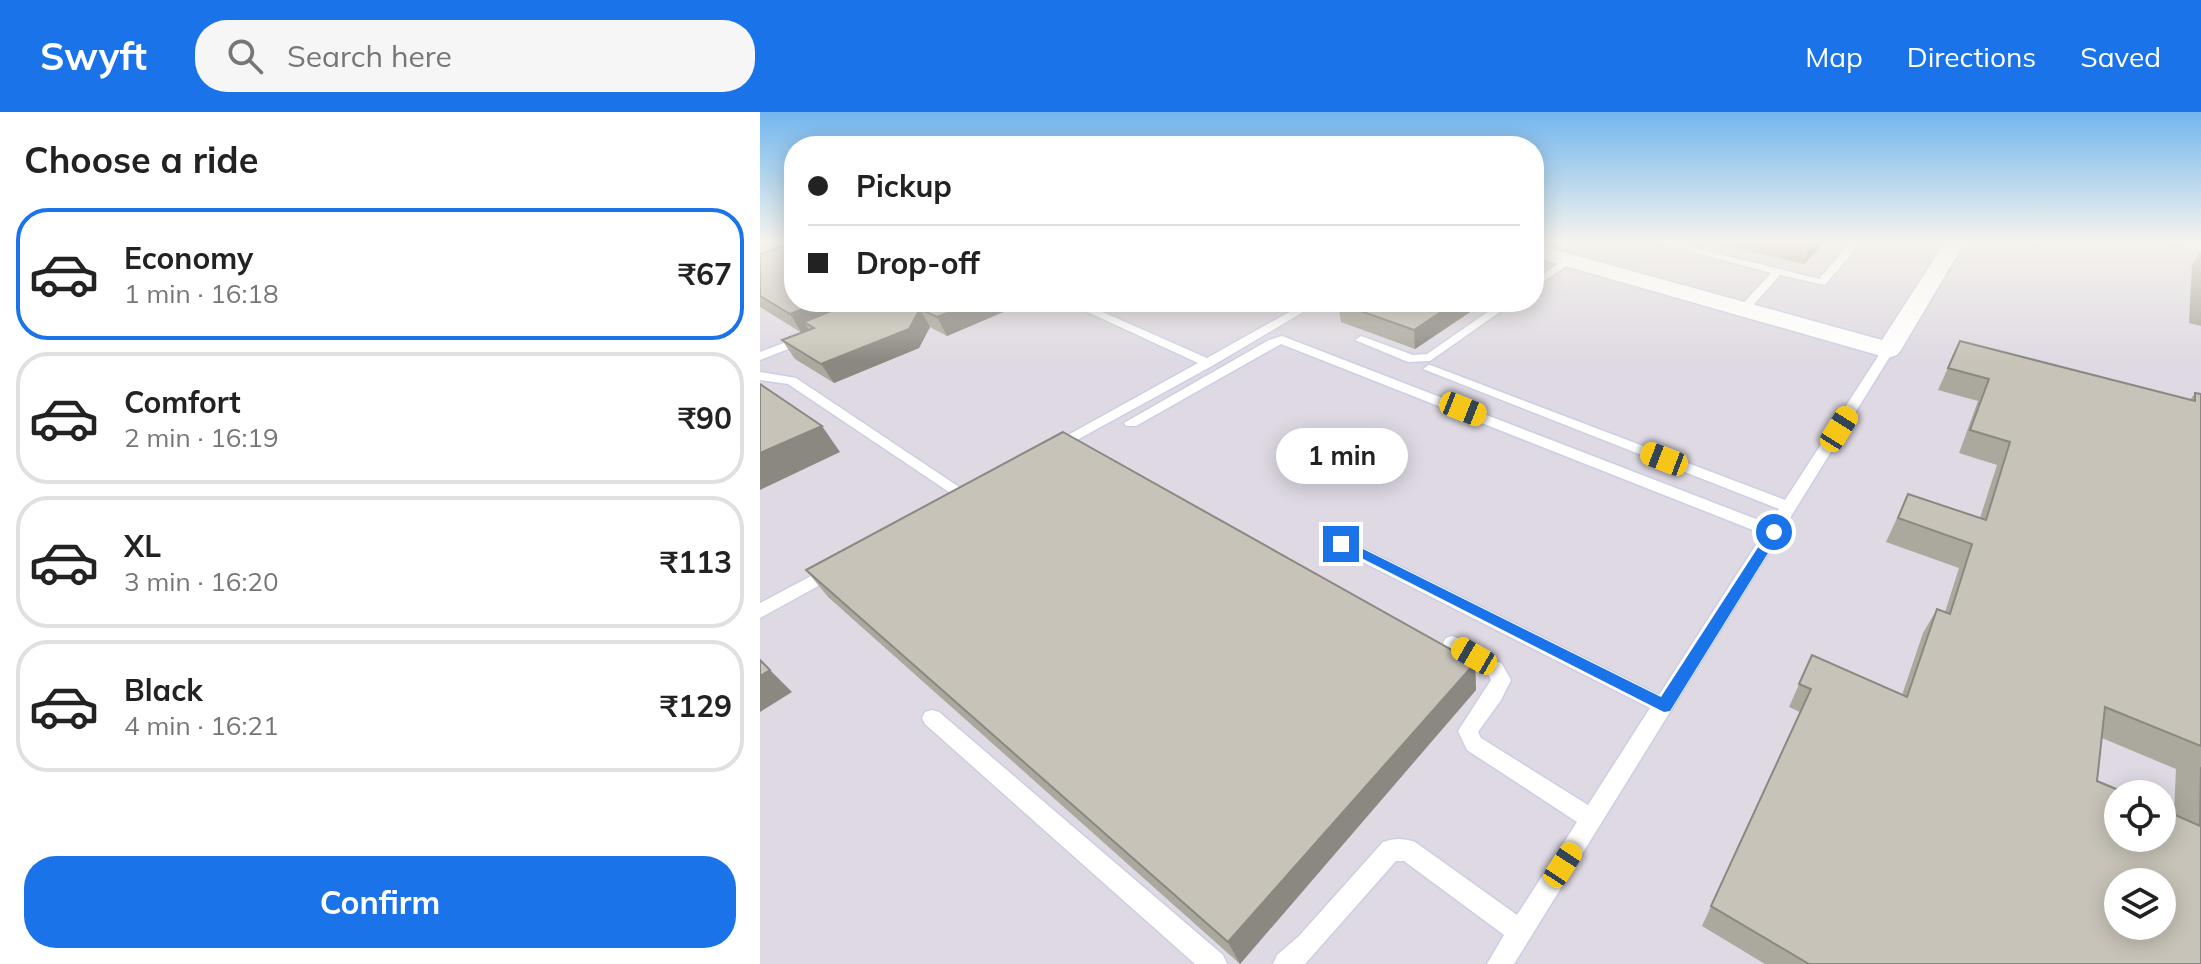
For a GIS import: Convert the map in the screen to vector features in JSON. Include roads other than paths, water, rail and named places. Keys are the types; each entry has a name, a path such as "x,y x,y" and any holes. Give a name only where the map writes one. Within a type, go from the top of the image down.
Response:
{"street":[{"path":"1649,282 1888,350 1930,282"}],"lane":[{"path":"1745,308 1768,282"},
{"path":"1093,312 1208,363"},
{"path":"1046,452 1297,312"},
{"path":"1361,340 1412,359 1422,359 1430,357 1495,312"},
{"path":"760,356 816,334"},
{"path":"1131,423 1273,342 1282,340 1774,532"},
{"path":"1500,964 1888,350"},
{"path":"1429,369 1790,508"},
{"path":"760,376 792,381 966,497"},
{"path":"1341,544 1664,706"},
{"path":"760,611 842,566"},
{"path":"1452,643 1495,669 1501,680 1496,694 1476,715 1468,731 1474,744 1592,820"},
{"path":"932,718 1214,964"},
{"path":"1286,964 1308,945 1391,850 1407,850 1422,859 1520,932"}]}
